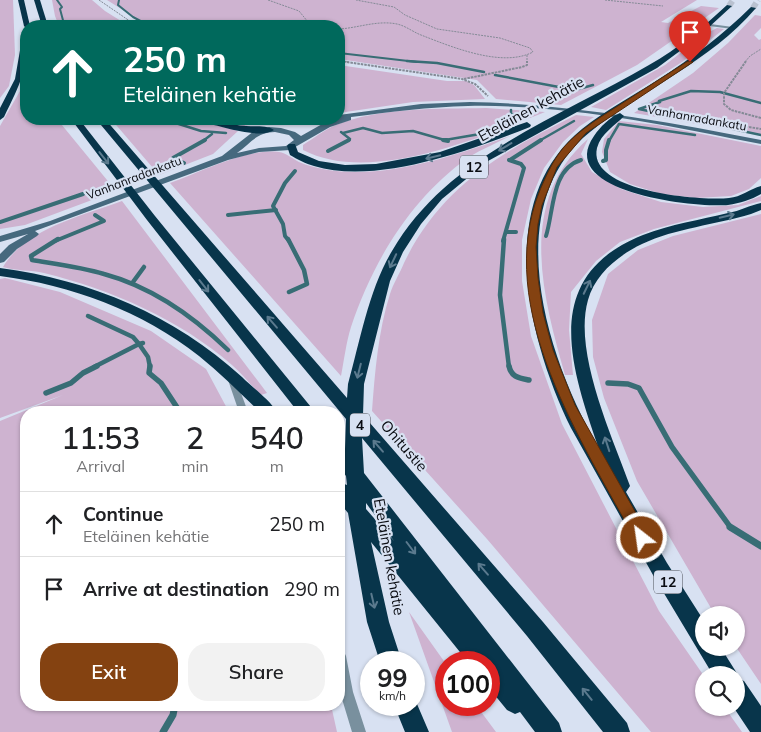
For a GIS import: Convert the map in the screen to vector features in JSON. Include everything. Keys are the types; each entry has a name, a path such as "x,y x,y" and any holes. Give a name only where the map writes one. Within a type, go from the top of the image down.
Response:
{"highway":[{"path":"21,0 26,20"},
{"path":"36,0 43,20"},
{"name":"Eteläinen kehätie","path":"387,651 378,622 365,566 358,524 354,456 356,384 371,323 384,281 397,252 416,222 438,197 485,159 640,74 678,51 729,6"},
{"name":"12","path":"695,625 634,523 569,405 545,341 538,313 533,278 532,247 534,224 554,167 583,131 690,62 733,28 753,8"},
{"path":"0,117 19,79 20,72"},
{"path":"296,143 293,152 300,157 336,166 368,167 418,160 494,138 640,74"},
{"path":"663,80 606,127 596,140 592,153 596,168 616,183 634,190 677,200 700,202 730,201 743,198 761,189"},
{"path":"80,125 151,218 303,406"},
{"name":"Ohitustie","path":"105,125 344,406"},
{"path":"228,125 245,129 269,130"},
{"path":"634,523 583,366 577,328 581,300 598,270 612,256 629,245 668,230 761,206"},
{"path":"0,272 37,277 103,298 138,312 179,334 230,375 263,406"},
{"name":"Ohitustie","path":"345,407 535,630 618,732"},
{"name":"4","path":"345,462 550,732"},
{"path":"345,497 473,651"},
{"path":"500,683 540,732"},
{"path":"745,703 761,727"},
{"path":"410,716 417,732"}],"street":[{"name":"Vanhanradankatu","path":"345,116 431,106 493,105 575,112 655,122 761,142"},
{"name":"Vanhanradankatu","path":"345,119 360,114"},
{"name":"Vanhanradankatu","path":"225,158 242,146 253,135 269,130 283,130 309,125"},
{"name":"Vanhanradankatu","path":"0,240 53,223 225,158 296,143 327,125"},
{"path":"283,130 298,136 296,143"},
{"name":"Vanhanradankatu","path":"0,260 13,247 53,223"}],"lane":[{"path":"710,24 733,28"},
{"path":"230,375 242,406"},
{"path":"345,687 359,732"}],"path":[{"path":"99,0 128,20"},
{"path":"268,0 299,11 306,20"},
{"path":"345,28 377,23 397,24 419,34 475,53 505,56 528,55 533,52 530,48 514,41 437,29 405,15 394,7 356,0"},
{"path":"605,0 662,6"},
{"path":"761,49 750,56 724,93 724,104 731,110 761,118"},
{"path":"462,79 522,67 527,65 528,55"},
{"path":"345,62 462,79 475,84 481,89 492,101 493,105"},
{"path":"718,122 761,129"}],"shaded area":[{"path":"0,0 13,0 15,55 9,86 0,98"},
{"path":"52,0 92,0 119,20 57,20"},
{"path":"107,0 697,0 661,22 668,23 701,6 719,8 637,65 561,105 496,99 477,80 345,60 345,20 141,20"},
{"path":"755,15 761,16 761,28 754,35 759,40 761,39 761,135 634,113 693,73 728,43"},
{"path":"717,28 724,29 682,62 606,110 591,107 665,65 705,34"},
{"path":"345,66 447,81 466,81 474,85 485,99 413,102 345,112"},
{"path":"20,91 20,125 62,125 116,191 25,225 0,229 0,126"},
{"path":"486,108 545,112 457,145 392,160 360,162 330,159 303,150 303,145 323,132 337,125 345,125 345,122 353,119 390,112"},
{"path":"576,115 594,117 580,126 563,142 544,168 531,199 522,240 522,281 531,336 562,424 659,611 697,666 695,666 695,716 731,716 742,732 651,732 487,539 372,411 378,352 386,308 393,286 419,236 436,212 455,192 499,157"},
{"path":"619,121 657,125 761,146 761,178 749,189 731,196 696,198 661,194 630,184 610,172 602,152 604,139"},
{"path":"116,125 215,125 238,131 213,154 159,175"},
{"path":"510,136 479,151 448,173 412,211 383,255 360,302 349,333 341,376 170,183 238,157 266,152 279,152 299,162 334,171 375,171 415,165 473,149"},
{"path":"588,139 581,154 592,172 621,189 661,202 703,207 738,205 761,196 761,201 654,229 620,242 596,261 571,292 569,330 573,375 565,375 549,314 544,283 541,251 543,221 551,191 565,164"},
{"path":"122,201 267,393 261,395 232,365 211,349 190,334 144,308 95,288 69,280 34,271 3,267 26,242 40,233 73,218"},
{"path":"761,214 761,684 742,656 745,656 745,606 710,606 637,481 604,398 593,357 592,320 608,274 638,250 673,236"},
{"path":"5,278 60,292 151,331 206,369 226,406 36,406 63,395 33,406 20,406 20,411 0,418 0,279"},
{"path":"20,413 20,711 332,711 337,732 0,732 0,421"},
{"path":"409,612 437,651 435,651 435,685 425,657 425,651 423,651"},
{"path":"446,716 484,716 496,732 452,732"}],"waterway":[{"path":"57,0 62,7 60,9 63,20"},
{"path":"119,0 118,5 139,20"},
{"path":"345,54 410,61"},
{"path":"410,61 437,63 484,72"},
{"path":"410,61 417,62"},
{"path":"495,75 575,90 593,85"},
{"path":"659,101 691,91 720,92 761,103"},
{"path":"660,102 639,109 761,135"},
{"path":"447,140 445,140 480,134 526,117 511,114 511,110"},
{"path":"539,141 574,121"},
{"path":"609,141 619,124 695,135"},
{"path":"182,125 201,131 226,133"},
{"path":"343,133 363,128 382,133 413,131 448,141 443,140"},
{"path":"341,132 350,139 347,141"},
{"path":"203,141 212,134"},
{"path":"184,163 173,158 205,140"},
{"path":"328,151 349,140"},
{"path":"510,160 541,140"},
{"path":"603,161 606,160 609,140"},
{"path":"503,241 524,168 521,164 509,160"},
{"path":"546,236 559,181 571,165 581,160"},
{"path":"275,210 273,206 285,183 295,171"},
{"path":"0,222 83,194"},
{"path":"228,215 275,210"},
{"path":"275,210 283,224 285,236 289,241"},
{"path":"55,241 104,221 95,215"},
{"path":"506,232 516,232"},
{"path":"58,239 31,256 32,260 95,272 139,287 186,314 228,350"},
{"path":"288,239 304,270 307,284 289,292"},
{"path":"504,239 500,295 509,367"},
{"path":"133,282 144,267"},
{"path":"88,316 133,337 139,344"},
{"path":"139,344 143,343"},
{"path":"94,367 139,344"},
{"path":"139,344 148,357 150,367"},
{"path":"46,393 71,383 83,373 97,366"},
{"path":"509,366 514,375 529,380"},
{"path":"150,367 149,373 161,383 176,406"},
{"path":"608,383 628,384 639,388 672,447 730,527"},
{"path":"730,527 761,546"},
{"path":"163,732 174,711"}],"tunnel":[{"path":"729,6 733,0"},
{"path":"753,8 758,0"}],"route":[{"path":"642,538 569,405 548,350 538,313 533,278 532,247 534,224 538,205 554,167 583,131 690,62"}]}
